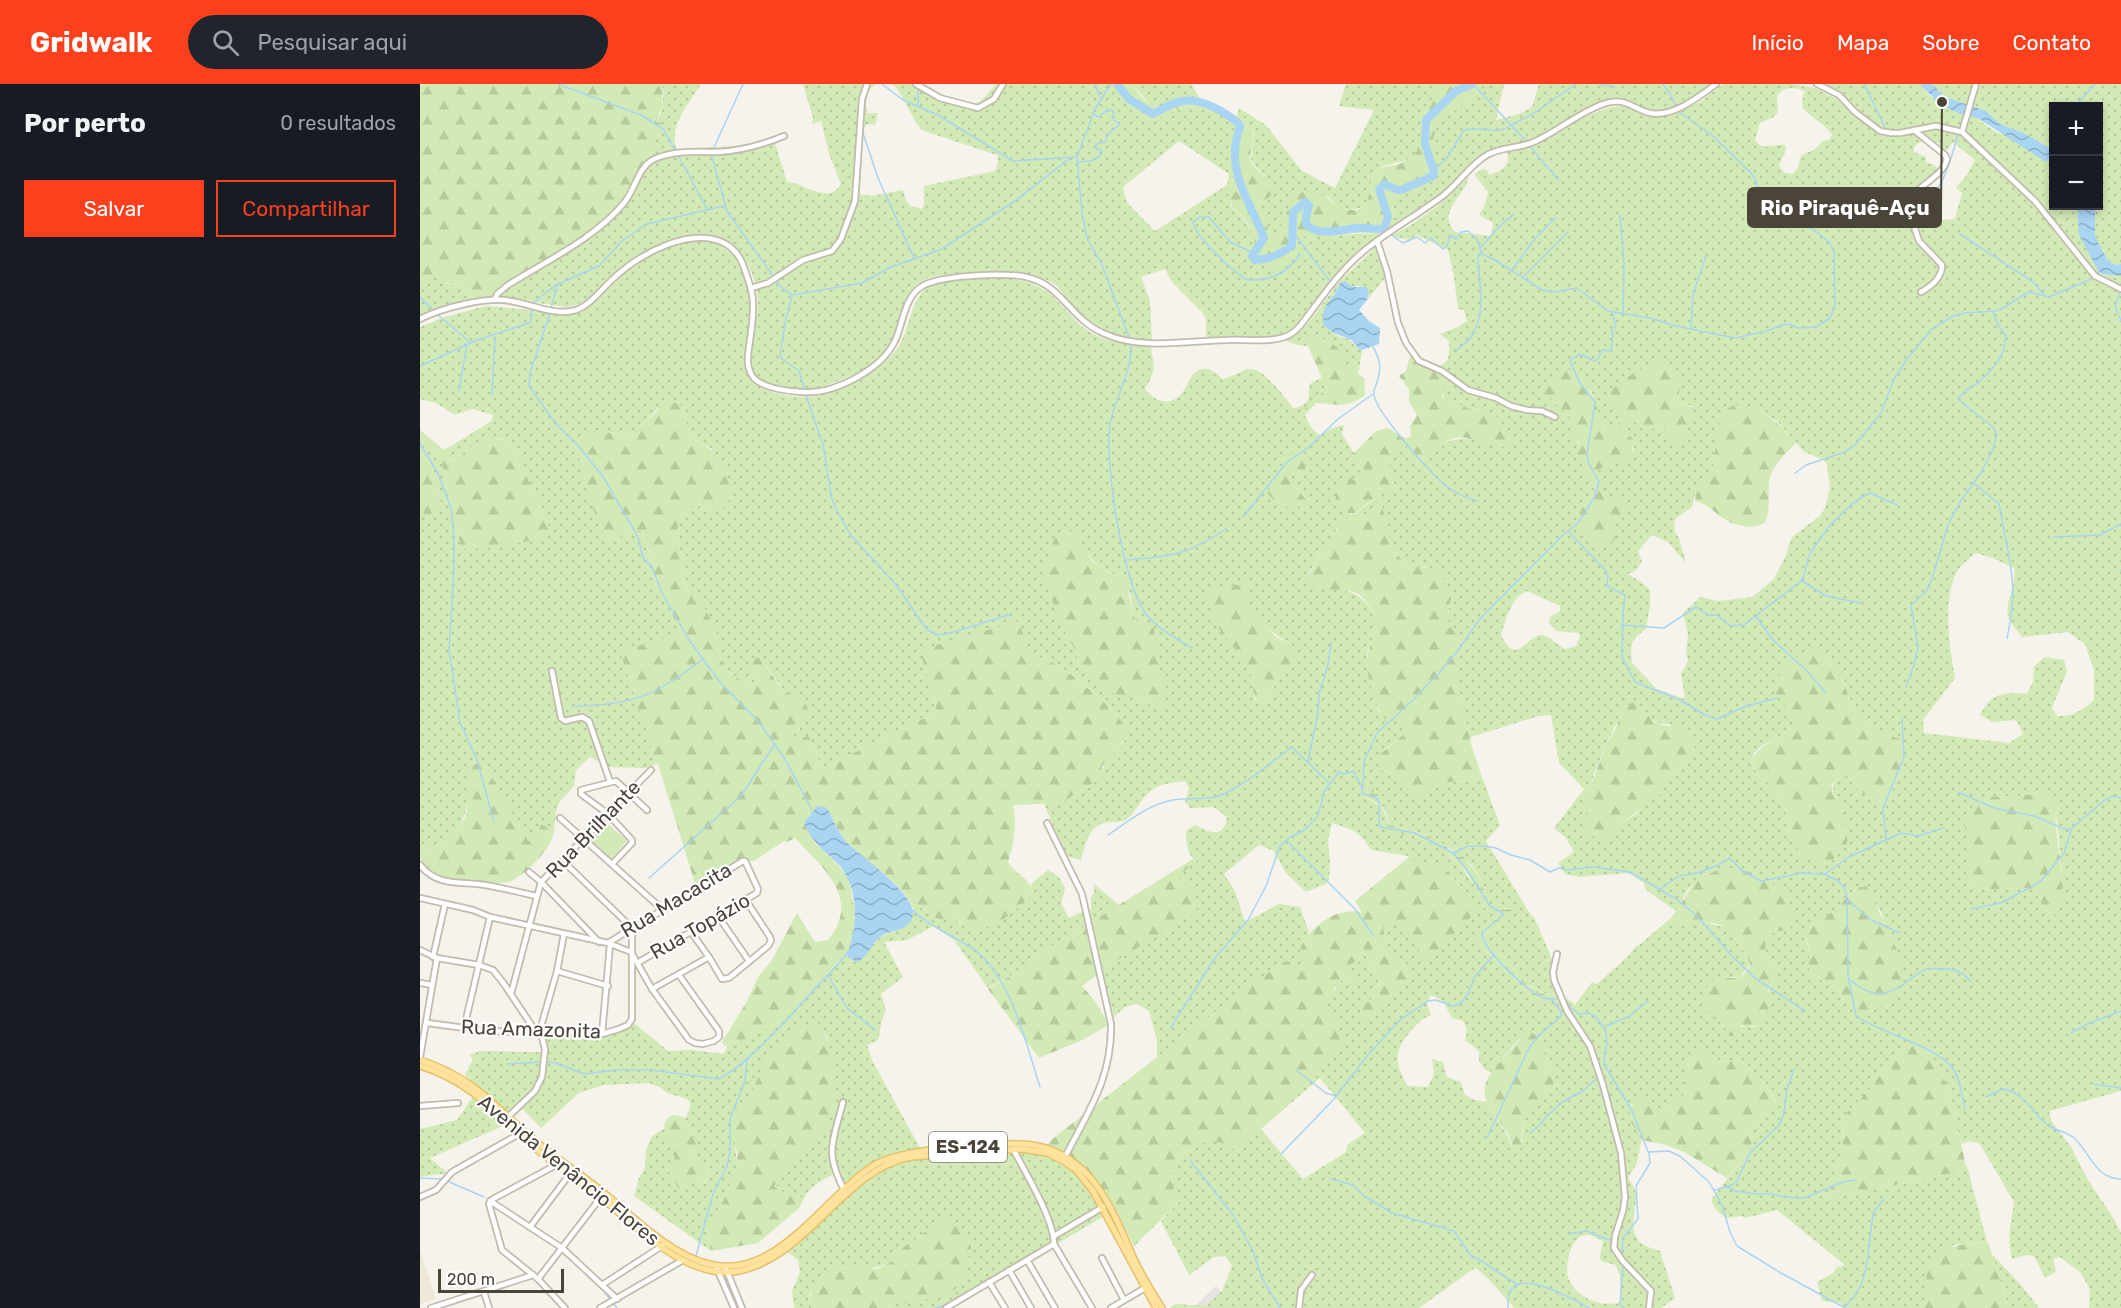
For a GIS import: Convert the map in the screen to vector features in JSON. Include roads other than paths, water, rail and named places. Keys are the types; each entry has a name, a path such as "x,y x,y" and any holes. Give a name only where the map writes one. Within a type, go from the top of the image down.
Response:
{"main road":[{"name":"Avenida Venâncio Flores","path":"420,1058 453,1072 468,1082 544,1148 607,1195 632,1218 688,1256 717,1269"},
{"name":"Avenida Venâncio Flores","path":"420,1066 447,1075 459,1082 556,1165 601,1197 624,1219 682,1260 701,1268 717,1269"},
{"name":"ES-124","path":"726,1269 751,1262 775,1251 875,1165 893,1156 912,1152 1017,1144 1038,1146 1065,1156 1085,1172 1097,1186 1142,1275 1162,1308"},
{"name":"ES-124","path":"717,1269 750,1268 779,1254 871,1174 888,1164 912,1157 1013,1149 1040,1152 1065,1162 1085,1180 1103,1207 1156,1308"}],"street":[{"path":"751,288 768,283 803,260 832,251 841,239 855,201 862,99 867,84"},
{"path":"916,84 940,98 978,108 994,99 1003,84"},
{"path":"420,319 443,311 495,299 569,312 576,310 637,260 658,249 694,238 714,239 730,247 742,261 754,304 747,354 752,374 761,385 770,388 813,393 861,375 882,360 894,344 912,297 921,287 934,281 1008,275 1034,279 1055,290 1072,310 1092,327 1104,334 1124,339 1170,344 1225,340 1275,340 1294,332 1300,326 1340,274 1364,251 1446,194 1484,156 1534,142 1603,104 1619,101 1633,104 1647,112 1666,111 1687,104 1716,84"},
{"path":"1817,84 1839,95 1855,112 1880,131 1891,134 1936,126 1962,132 2035,201 2095,276 2121,289"},
{"path":"1962,132 1976,84"},
{"path":"1914,130 1947,159 1943,169 1912,194 1907,205 1919,241 1942,265 1942,271 1934,284 1921,292"},
{"path":"495,299 497,294 508,285 609,220 630,196 642,170 652,160 692,151 717,152 756,146 784,136"},
{"path":"1377,241 1387,271 1398,323 1406,343 1419,361 1442,371 1468,390 1496,398 1511,406 1542,411 1555,417"},
{"path":"552,671 561,718 565,721 582,717 589,721 610,782"},
{"name":"Rua Brilhante","path":"511,994 541,882 651,770"},
{"path":"612,864 632,843 631,838 608,814 581,794 582,788 618,782 647,810"},
{"path":"561,818 662,909"},
{"path":"1047,823 1082,894 1111,1024 1112,1044 1105,1076 1065,1156"},
{"path":"563,861 632,928 631,952"},
{"name":"Rua Macacita","path":"609,944 662,909 745,861"},
{"name":"Rua Topázio","path":"639,962 757,893 758,889 745,861"},
{"path":"420,865 426,872 438,879 484,885 536,896"},
{"path":"529,872 599,942"},
{"path":"420,905 422,899 445,904 609,944 631,952 639,962 652,989 689,1040 700,1044 714,1041 719,1037 719,1031 679,975"},
{"path":"691,932 710,957 722,979 725,980 734,975 771,941 745,899"},
{"path":"420,1058 445,904"},
{"path":"464,1028 490,916"},
{"path":"717,916 749,961"},
{"path":"537,1029 557,971 564,934"},
{"path":"602,1034 608,986 609,944"},
{"path":"420,950 435,957 479,965 494,972 537,1029 545,1049 540,1084 509,1116"},
{"name":"Rua Amazonita","path":"427,1023 500,1032 537,1029 602,1034 620,1029 631,1021 631,952"},
{"path":"1557,954 1552,972 1554,980 1567,1011 1590,1046 1621,1153 1625,1197 1614,1248 1616,1254 1651,1291 1650,1308"},
{"path":"652,989 710,957"},
{"path":"557,971 608,986"},
{"path":"420,982 432,985"},
{"path":"843,1102 831,1154 835,1171 844,1190"},
{"path":"420,1106 458,1103"},
{"path":"420,1197 436,1190 452,1172 519,1134"},
{"path":"1013,1149 1054,1236 1054,1244 1092,1308"},
{"path":"490,1201 556,1165"},
{"path":"530,1227 569,1175"},
{"path":"538,1279 601,1197"},
{"path":"490,1201 562,1248 617,1299"},
{"path":"490,1201 500,1246 508,1257 538,1279 565,1308"},
{"path":"1054,1236 1103,1207"},
{"path":"946,1308 1054,1244"},
{"path":"602,1285 662,1246"},
{"path":"1102,1258 1124,1300"},
{"path":"600,1308 682,1260"},
{"path":"1027,1260 1055,1308"},
{"path":"717,1269 734,1308"},
{"path":"726,1269 742,1308"},
{"path":"1009,1270 1031,1308"},
{"path":"431,1308 533,1275"},
{"path":"1299,1308 1301,1290 1312,1275"},
{"path":"989,1282 1005,1308"},
{"path":"1111,1308 1145,1288"},
{"path":"484,1292 489,1308"},
{"path":"958,1301 962,1308"}],"water":[{"path":"1920,84 1932,84 1945,97 1986,111 2000,124 2024,133 2049,148 2049,159 2046,162 1979,119 1955,112 1933,98"},
{"path":"2077,210 2095,210 2095,236 2108,261 2116,265 2121,264 2121,276 2102,274 2098,271 2079,235"},
{"path":"1345,281 1352,287 1366,287 1369,292 1367,300 1359,310 1369,321 1380,328 1379,344 1362,350 1351,340 1333,332 1323,324 1326,305 1340,283"},
{"path":"817,806 827,808 845,840 889,878 909,901 913,912 908,925 879,938 858,962 847,955 855,919 855,906 849,882 844,871 814,840 804,823"}],"waterway":[{"path":"558,84 643,116 663,129 676,151"},
{"path":"743,84 711,154 727,211 773,276"},
{"path":"882,84 903,100 938,115 1013,161 1076,157"},
{"path":"1095,84 1100,97"},
{"path":"1111,84 1095,109 1077,157 1082,213 1087,238 1102,265 1130,340"},
{"path":"1117,84 1129,99 1153,114 1175,103 1190,101 1213,107 1239,124 1235,157 1237,171 1240,184 1264,238 1252,256 1255,260 1275,256 1292,245 1293,212 1305,202 1309,205 1306,224 1317,231 1384,229 1388,217 1379,189 1385,184 1401,190 1433,176 1434,172 1425,144 1426,120 1456,91 1472,84"},
{"path":"1473,84 1525,140 1558,180"},
{"path":"1511,125 1533,114 1576,84"},
{"path":"1600,84 1615,87"},
{"path":"1663,84 1679,112 1713,136 1751,173 1756,181 1764,207"},
{"path":"1864,84 1886,129"},
{"path":"2079,102 2095,84"},
{"path":"918,88 918,107"},
{"path":"1079,162 1090,161 1100,156 1102,151 1096,148 1096,144 1106,142 1107,135 1120,124 1114,120 1111,110 1098,117 1094,114"},
{"path":"1959,129 1965,114"},
{"path":"1434,170 1446,159 1464,130 1500,130 1510,126"},
{"path":"862,130 878,178 914,258"},
{"path":"1913,217 1918,207 1935,192 1941,183 1958,134"},
{"path":"678,155 707,209"},
{"path":"775,280 792,295 862,283 891,267 942,249 1015,201 1069,159"},
{"path":"420,366 477,340 529,323 532,304 556,285 599,266 623,240 647,224 724,206"},
{"path":"1480,248 1514,214"},
{"path":"1620,215 1624,265 1623,313"},
{"path":"1255,251 1251,252 1230,242 1209,217 1200,217 1193,222 1207,244 1245,279 1254,280 1277,275 1300,254"},
{"path":"1512,270 1534,240 1555,218"},
{"path":"1383,229 1403,243 1417,237 1425,243 1431,238 1443,249 1447,246 1450,235 1457,239 1461,232 1468,231 1477,239 1482,254 1542,290 1554,292 1577,288 1608,311 1650,318 1676,326 1735,338 1782,325 1790,324 1798,328 1816,327 1830,318 1835,306 1834,252 1829,242 1813,229 1776,218"},
{"path":"1293,232 1338,292"},
{"path":"1523,277 1568,232"},
{"path":"1960,234 2033,282 2044,295"},
{"path":"1456,351 1471,337 1479,320 1481,301 1478,256 1480,253"},
{"path":"1691,328 1693,294 1706,256"},
{"path":"1795,473 1806,465 1845,452 1855,445 1881,413 1894,379 1907,359 1932,329 1953,316 1995,311 2028,292 2049,297 2087,281 2099,272"},
{"path":"551,309 559,284"},
{"path":"2120,291 2115,307 2121,321"},
{"path":"792,296 780,356 799,371 805,390"},
{"path":"420,297 434,311"},
{"path":"1906,687 1918,647 1911,605 1926,592 1948,525 1992,452 1997,435 1993,427 1959,398 1991,370 2004,349 2006,336 1997,323 1993,311"},
{"path":"1363,788 1364,761 1377,733 1439,673 1479,620 1562,536 1578,523 1594,498 1599,482 1588,462 1587,454 1595,402 1579,382 1570,360 1580,354 1595,361 1602,350 1611,351 1613,334 1611,330 1616,326 1612,312"},
{"path":"550,313 530,373 529,386 553,420 581,449 604,478 638,537 643,558 652,567 661,591 689,640 719,681 759,722 785,759 812,810"},
{"path":"438,315 471,343"},
{"path":"492,395 495,336"},
{"path":"459,391 467,344"},
{"path":"1131,344 1129,365 1110,424 1110,466 1117,523 1130,578 1138,600 1151,620 1192,648"},
{"path":"1373,347 1380,368 1374,395 1384,415 1406,444 1441,482 1459,494 1478,501"},
{"path":"1243,517 1287,462 1308,448 1338,419 1373,394"},
{"path":"806,395 823,445 832,499 837,511 850,534 897,586 926,629 937,635 951,633 1011,614"},
{"path":"420,444 438,473 451,508 454,569 449,650 460,722 477,760 494,822"},
{"path":"1975,484 1999,504 2013,585 2007,638"},
{"path":"1622,625 1664,628 1696,607 1708,615 1717,615 1730,626 1744,625 1801,581 1808,557 1815,546 1828,528 1852,504 1870,493 1897,505"},
{"path":"2054,537 2100,535 2121,524"},
{"path":"1127,560 1180,553 1201,544 1227,528"},
{"path":"1569,532 1606,571 1607,586 1625,595 1622,657 1635,682 1678,699 1707,716 1717,719 1744,707 1777,698"},
{"path":"1802,581 1826,596 1861,603"},
{"path":"1756,616 1772,639 1807,671 1826,693"},
{"path":"1308,761 1320,690 1328,665 1331,643"},
{"path":"573,706 628,701 657,690 702,660"},
{"path":"1886,839 1883,808 1904,757 1902,719"},
{"path":"649,878 741,796 774,745"},
{"path":"1108,835 1155,805 1179,799 1219,796 1228,792 1292,747 1329,783"},
{"path":"1171,1027 1215,958 1248,920 1266,886 1280,846 1306,829 1317,817 1325,790 1339,772 1345,774 1354,771 1363,794 1377,798 1381,827 1415,833 1453,853 1465,867 1490,906 1504,914 1482,933 1489,949 1507,970 1528,988 1546,999 1558,998"},
{"path":"1958,792 1994,808 2034,816 2064,829 2070,829"},
{"path":"1971,909 2001,903 2040,882 2064,853 2072,828 2106,799 2113,796 2121,798"},
{"path":"1825,874 1849,857 1901,833 1919,836 1943,828"},
{"path":"1287,841 1355,909 1373,935"},
{"path":"1454,853 1468,846 1482,846 1496,848 1530,860 1550,872 1559,868 1567,870 1593,867 1630,872 1676,899 1697,916 1755,978 1805,1011"},
{"path":"1660,889 1679,876 1697,873 1730,858 1741,870 1761,881 1802,873 1824,874 1837,880 1844,887 1847,896 1848,976 1856,1016 1923,1047 1947,1062 1958,1079 1965,1110"},
{"path":"1848,900 1871,920 1900,933"},
{"path":"912,910 932,925 975,950 988,962 999,978 1016,1013 1040,1087"},
{"path":"547,1062 556,1063 584,1074 616,1070 652,1070 718,1079 742,1063 768,1040 849,951"},
{"path":"1281,1154 1334,1099 1367,1056 1401,1019 1428,1001 1436,1000 1453,1006 1461,1003 1468,994 1475,976 1494,955"},
{"path":"1849,979 1864,989 1878,993 1892,991 1920,972 1930,969 1958,971 1971,982"},
{"path":"828,975 847,1008 875,1030"},
{"path":"1487,1138 1529,1048 1538,1036 1561,1016 1560,1010 1552,1000"},
{"path":"1565,1000 1579,1014 1588,1013 1595,1016 1605,1029 1607,1041 1604,1064 1632,1111 1649,1154 1650,1163 1636,1186 1638,1219 1623,1238 1622,1257"},
{"path":"1606,1026 1628,1017 1648,1001"},
{"path":"2071,1033 2121,1011"},
{"path":"696,1256 713,1194 727,1166 730,1153 730,1119 745,1081 747,1058"},
{"path":"507,1064 541,1062"},
{"path":"1715,1190 1732,1185 1737,1181 1750,1153 1780,1124 1787,1089 1794,1069"},
{"path":"1296,1070 1326,1093 1336,1096"},
{"path":"1530,1133 1562,1102 1583,1091 1598,1077"},
{"path":"2093,1084 2121,1088"},
{"path":"1986,1097 2003,1089 2017,1094 2049,1126 2074,1138 2105,1175 2121,1179"},
{"path":"1649,1152 1669,1151 1681,1157 1709,1182 1722,1205 1737,1246 1845,1308"},
{"path":"1190,1160 1233,1215 1253,1251 1262,1278 1280,1308"},
{"path":"420,1178 442,1179"},
{"path":"1331,1179 1353,1185 1363,1195 1392,1213 1454,1231 1472,1257 1518,1285"},
{"path":"1727,1187 1735,1191 1804,1198 1843,1182 1856,1180"},
{"path":"447,1181 484,1197"},
{"path":"1845,1307 1862,1283 1867,1263 1873,1213 1884,1199"},
{"path":"1569,1234 1586,1231 1612,1241"},
{"path":"1623,1265 1620,1304 1624,1308"},
{"path":"595,1281 610,1299"},
{"path":"1508,1308 1508,1296 1511,1290 1517,1285 1527,1283 1549,1288 1589,1308"},
{"path":"614,1304 617,1308"},
{"path":"936,1308 946,1305"}],"place":[{"name":"Rio Piraquê-Açu","path":"1942,102"}]}
